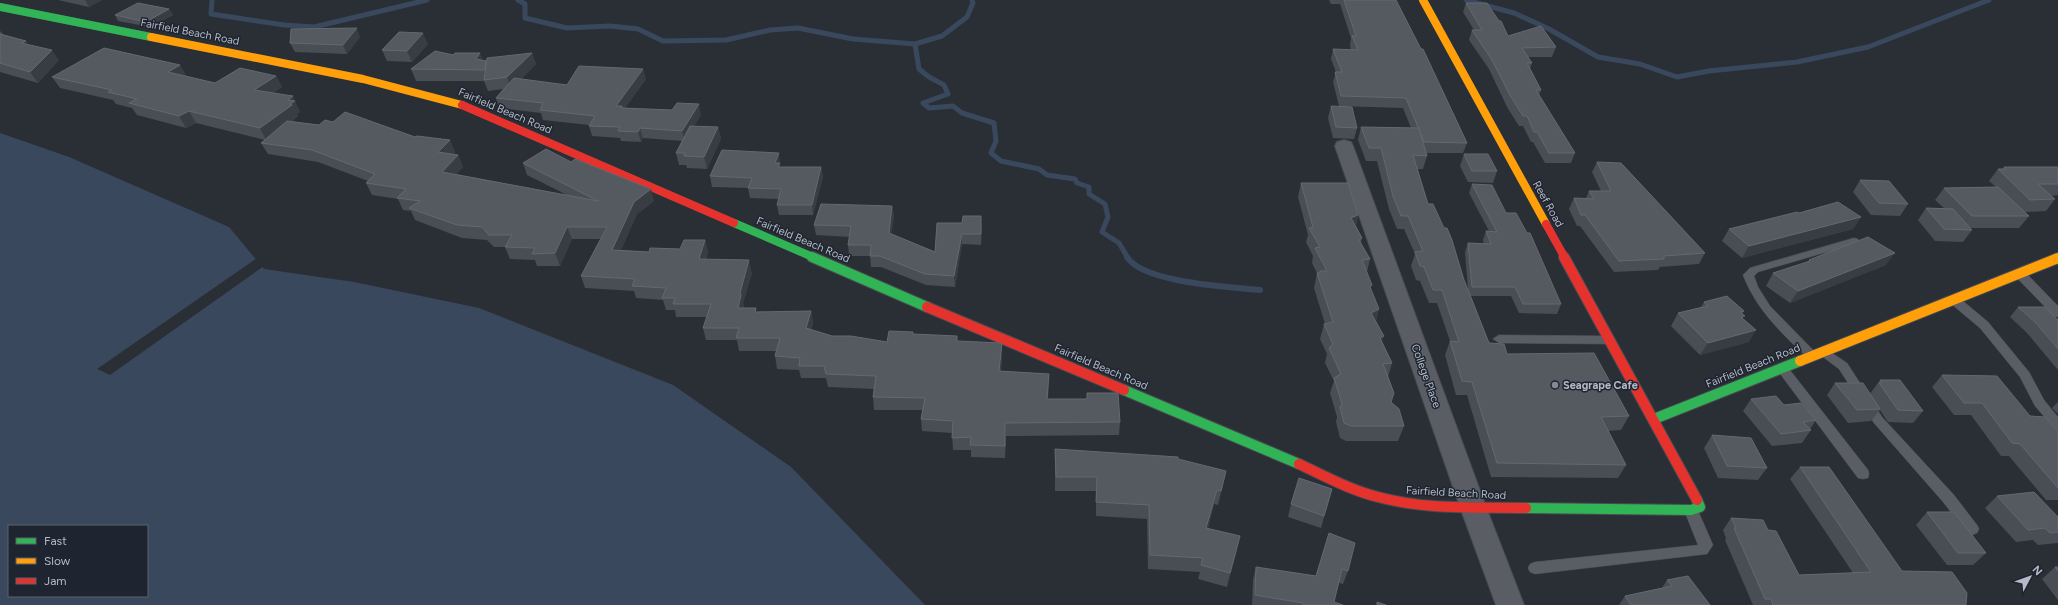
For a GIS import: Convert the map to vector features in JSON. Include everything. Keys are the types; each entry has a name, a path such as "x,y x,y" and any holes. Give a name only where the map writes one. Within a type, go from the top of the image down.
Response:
{"street":[{"name":"Reef Road","path":"1423,0 1609,340 1654,419"},
{"name":"Fairfield Beach Road","path":"0,7 363,79 463,105 956,319 1376,497 1405,503 1472,507 1691,510"},
{"name":"College Place","path":"1344,146 1472,507 1510,605"},
{"name":"Fairfield Beach Road","path":"1654,419 2058,258"},
{"path":"1654,419 1700,507 1691,510"}],"lane":[{"path":"1854,242 1754,270 1748,275 1752,288 1786,332 1818,353 1843,366 1878,420 1949,499 1972,530"},
{"path":"2019,273 2058,313"},
{"path":"1953,300 1984,325 2025,375 2039,403 2058,425"},
{"path":"1499,339 1609,340"},
{"path":"1782,368 1863,474"},
{"path":"1535,568 1702,550 1706,545 1705,540 1691,510"}],"water":[{"path":"0,133 69,157 229,227 264,269 354,282 479,308 673,385 791,467 925,605 0,605"}],"pier":[{"path":"257,258 264,266 110,375 97,369"}],"building":[{"path":"1344,0 1396,0 1421,49 1423,49 1467,143 1424,142 1406,98 1341,96 1335,72 1342,72 1333,49 1358,50 1352,36 1356,36"},
{"path":"138,3 169,9 146,22 115,15"},
{"path":"1466,3 1487,3 1499,21 1501,21 1508,36 1541,26 1556,47 1522,48 1532,63 1527,63 1541,90 1536,90 1575,153 1549,153 1537,132 1534,132 1527,116 1523,116 1511,97 1492,60 1472,30 1482,30"},
{"path":"357,28 343,45 290,43 291,29"},
{"path":"399,32 423,33 407,51 382,50"},
{"path":"0,34 26,41 21,43 52,50 30,72 0,63"},
{"path":"104,48 180,65 168,72 215,83 240,68 276,76 254,90 293,96 288,100 295,101 290,104 292,105 260,128 189,111 179,116 129,103 137,99 108,92 112,90 52,77"},
{"path":"435,51 453,55 455,53 480,53 476,59 486,61 485,70 411,69"},
{"path":"532,53 507,77 484,80 487,58"},
{"path":"579,66 643,69 616,106 622,106 622,108 672,110 677,103 699,104 682,131 640,128 638,132 618,131 620,127 589,126 595,116 540,110 543,103 496,98 514,78 567,85"},
{"path":"1331,106 1352,107 1357,128 1336,127"},
{"path":"345,112 415,137 450,140 438,152 458,155 442,172 598,201 523,163 546,149 571,162 575,159 651,189 634,202 612,250 649,252 650,248 680,249 684,240 705,240 699,259 749,260 740,293 741,295 738,308 756,308 755,312 811,311 806,328 832,336 851,336 887,342 889,331 913,332 913,334 957,336 957,341 1002,343 999,371 1049,374 1047,399 1087,399 1087,393 1118,393 1120,422 1005,423 1005,446 970,445 971,437 952,438 953,421 921,419 925,398 873,397 876,376 826,374 824,366 799,366 800,358 775,356 780,338 736,338 739,328 703,328 711,304 673,304 675,298 662,298 666,288 632,286 635,279 581,276 607,227 567,227 555,253 532,254 535,248 505,247 512,235 489,235 482,227 457,225 409,208 420,201 397,198 406,189 366,183 375,174 312,150 261,143 287,121 319,125 325,120 333,122"},
{"path":"690,126 718,127 704,157 684,156 685,153 676,153"},
{"path":"1361,127 1419,128 1427,156 1413,155 1428,204 1433,204 1444,228 1447,228 1464,280 1489,343 1504,344 1507,354 1594,353 1629,416 1601,417 1626,465 1497,463 1472,382 1462,381 1450,341 1459,342 1442,290 1433,290 1424,267 1420,266 1415,252 1423,251 1408,216 1401,216 1393,196 1381,148 1369,148"},
{"path":"722,150 779,153 775,163 780,163 778,167 821,167 812,205 777,205 781,189 748,188 752,178 710,176"},
{"path":"1464,154 1488,154 1497,171 1472,171"},
{"path":"1597,162 1621,163 1705,253 1664,256 1664,259 1619,261 1585,215 1581,215 1574,198 1594,199 1589,191 1611,191"},
{"path":"2004,167 2058,167 2058,184 2038,184 2055,199 2030,200 1998,169 2006,169"},
{"path":"1860,180 1889,181 1908,204 1879,203"},
{"path":"1301,183 1348,183 1358,215 1351,218 1362,238 1359,240 1370,259 1362,260 1372,285 1370,287 1379,309 1371,313 1384,336 1380,338 1392,363 1383,364 1394,393 1391,402 1399,409 1404,426 1351,426 1344,423 1340,407 1342,404 1334,378 1341,374 1329,348 1333,344 1324,324 1333,322 1317,273 1320,273 1320,271 1327,271 1315,248 1320,247 1309,228 1313,227"},
{"path":"1472,184 1492,185 1506,213 1516,213 1527,233 1530,233 1561,304 1523,304 1515,287 1472,287 1468,243 1491,244 1486,231 1497,232"},
{"path":"1998,187 2029,216 1972,216 1944,188"},
{"path":"1838,202 1861,217 1749,246 1729,229 1797,212 1799,213"},
{"path":"821,204 892,206 889,233 935,252 937,223 962,223 963,216 981,216 981,234 962,234 954,276 925,274 880,256 870,256 871,245 848,245 851,226 814,225"},
{"path":"1926,208 1953,209 1972,230 1944,229"},
{"path":"1868,237 1895,253 1798,291 1773,273 1810,261 1809,260"},
{"path":"1727,296 1744,311 1740,312 1745,316 1741,317 1756,330 1708,343 1678,313 1708,306 1704,302"},
{"path":"2018,307 2045,307 2058,320 2058,349 2036,323"},
{"path":"1942,375 1997,376 2030,416 2045,417 2058,431 2058,488 2020,444 2012,443 1982,403 1964,403"},
{"path":"1880,380 1900,380 1923,411 1898,410 1879,383 1882,382"},
{"path":"1835,383 1863,383 1880,409 1857,410"},
{"path":"1776,396 1784,405 1801,403 1816,420 1803,422 1811,430 1781,434 1751,399"},
{"path":"1712,435 1751,438 1767,468 1727,466"},
{"path":"1055,449 1178,457 1178,459 1226,471 1221,491 1217,490 1206,528 1240,536 1230,573 1201,565 1203,558 1150,555 1149,505 1096,502 1097,477 1056,477"},
{"path":"1800,467 1829,467 1902,571 1952,572 1967,593 1966,605 1773,605 1771,599 1765,599 1731,518 1763,520 1768,530 1776,531 1799,575 1871,572"},
{"path":"1299,478 1332,489 1324,516 1291,504"},
{"path":"2034,492 2058,517 2058,532 2050,533 2045,528 2028,530 1997,496"},
{"path":"1927,512 1954,512 1986,553 1958,553"},
{"path":"1329,533 1355,543 1348,571 1342,569 1334,602 1343,605 1303,605 1303,603 1255,595 1256,567 1316,576"},
{"path":"1688,576 1710,605 1631,605 1625,596 1672,586 1667,580"},
{"path":"1377,602 1386,605 1377,605"}],"waterway":[{"path":"212,0 211,14 284,25 314,27 427,0"},
{"path":"518,0 525,4 525,18 567,28 610,26 638,29 663,41 726,40 770,30 798,28 853,39 915,44"},
{"path":"915,44 942,36 967,17 973,3 972,0"},
{"path":"1466,0 1514,13 1549,29 1598,57 1640,64 1677,77 1709,71 1797,62 1868,47 1989,0"},
{"path":"915,44 919,69 929,77 944,85 948,94 923,103 929,108 953,106 962,113 994,123 996,141 991,153 1001,161 1039,169 1047,175 1075,179 1077,183 1089,187 1089,194 1105,204 1108,217 1102,232 1119,243 1128,258"},
{"path":"1128,258 1136,266 1150,273 1168,278 1209,285 1260,290"}],"traffic: fast":[{"path":"0,7 151,37"},
{"path":"734,223 927,307"},
{"path":"1654,419 1800,361"},
{"path":"1124,390 1299,464"},
{"path":"1526,508 1691,510 1700,507 1697,500"}],"traffic: slow":[{"path":"1423,0 1546,224"},
{"path":"151,37 363,79 462,105"},
{"path":"1800,361 2058,258"}],"traffic: jam":[{"path":"462,105 734,223"},
{"path":"1546,224 1697,500"},
{"path":"927,307 1124,390"},
{"path":"1299,464 1358,491 1395,501 1432,506 1526,508"}],"place":[{"name":"Seagrape Cafe","path":"1555,385"}]}
